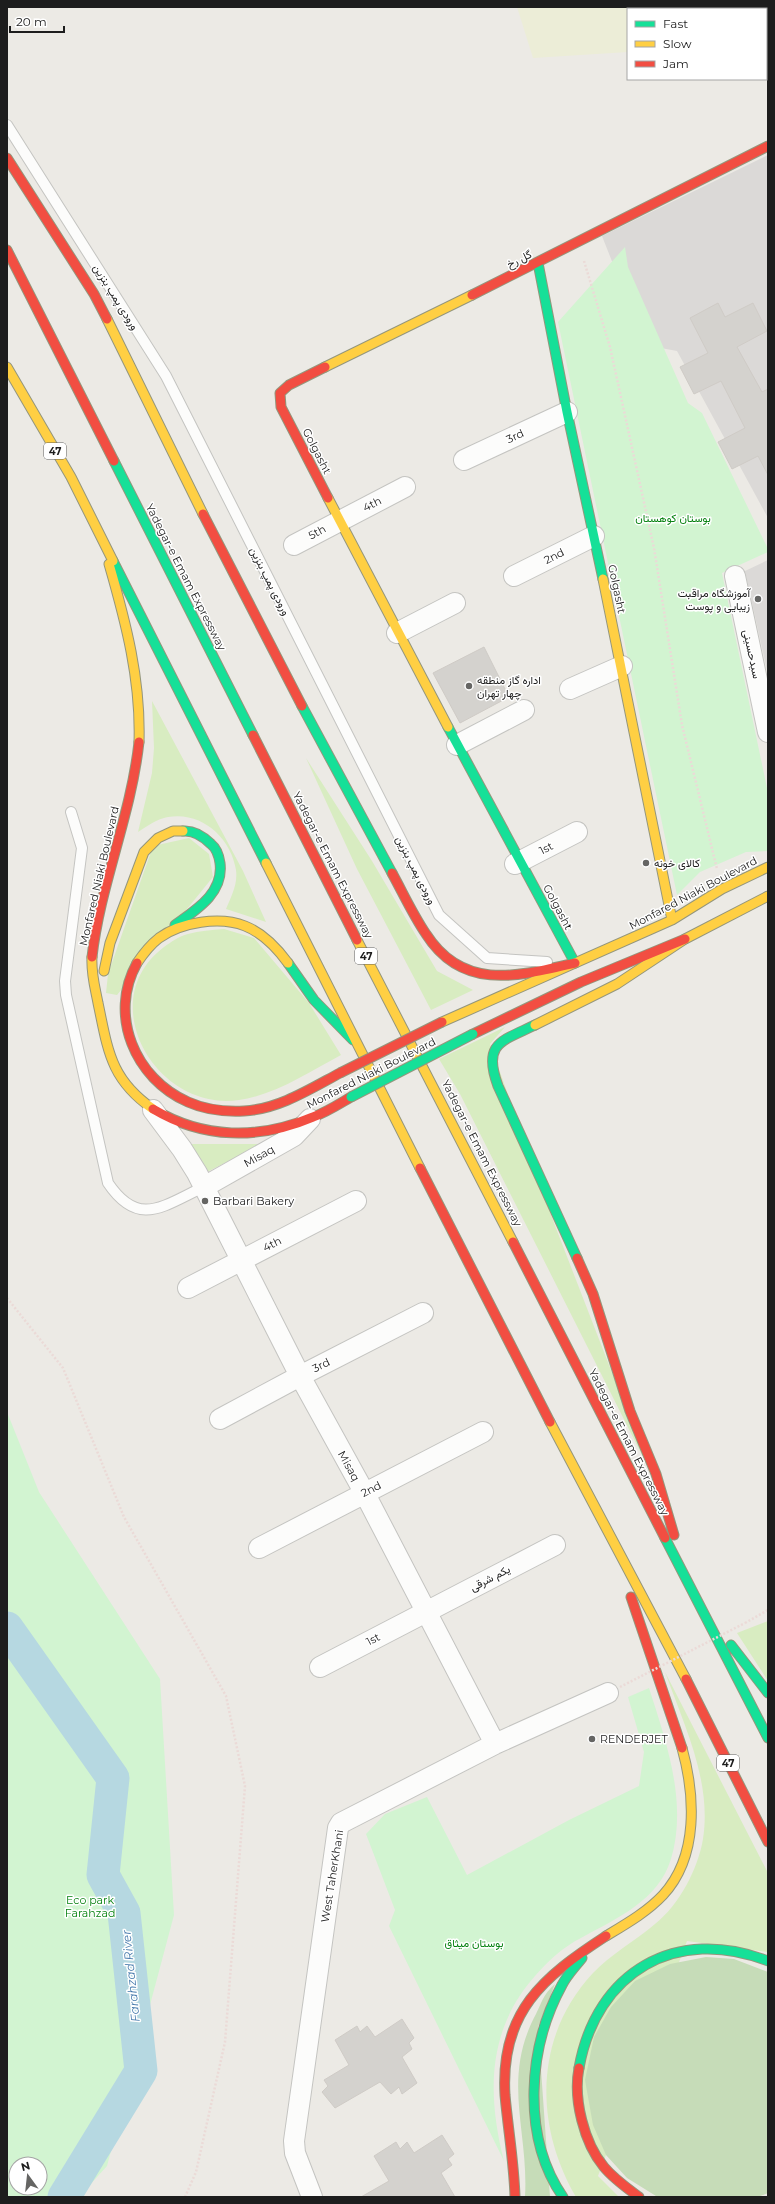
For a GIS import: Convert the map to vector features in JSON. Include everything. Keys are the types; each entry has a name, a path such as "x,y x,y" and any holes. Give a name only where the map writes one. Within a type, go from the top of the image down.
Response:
{"main road":[{"name":"گل رخ","path":"280,393 289,385 538,263 768,146"},
{"path":"7,158 94,294 257,620 334,768 426,935 442,955 460,967 488,976 514,976 575,963"},
{"name":"Yadegar-e Emam Expressway","path":"7,250 313,854 768,1738"},
{"name":"Golgasht","path":"538,263 566,412 622,666 672,920"},
{"name":"47","path":"7,367 71,477 102,536 356,1044 385,1096 482,1292 688,1683 768,1842"},
{"name":"Golgasht","path":"280,393 281,407 397,634 457,745 517,862 575,963"},
{"name":"Monfared Niaki Boulevard","path":"102,536 131,641 140,701 138,744 130,798 94,947 92,977 99,1004 103,1040 115,1070 139,1099 153,1110 177,1123 203,1132 227,1134 250,1133 310,1119 473,1034 581,982 685,939 768,896"},
{"path":"99,1004 110,943 144,852 159,835 179,829 189,830 207,839 217,851 221,868 220,879 213,894 203,904 162,934"},
{"name":"Monfared Niaki Boulevard","path":"356,1044 315,1001 281,952 263,936 247,927 232,922 213,920 189,925 162,934 143,953 131,973 126,985 124,1010 125,1024 132,1047 142,1066 161,1087 190,1105 214,1111 247,1111 282,1102 442,1022 672,920 722,889 768,867"},
{"path":"685,939 617,984 499,1043 493,1052 490,1065 498,1086 562,1222 593,1294 630,1411 656,1474 688,1584"},
{"path":"515,2197 514,2164 503,2085 507,2058 514,2030 536,1988 556,1969 651,1907 670,1887 682,1863 693,1812 689,1778 679,1737 610,1535"},
{"path":"698,1602 768,1693"},
{"path":"639,2197 616,2179 596,2156 585,2127 580,2106 577,2080 580,2051 589,2027 599,2008 625,1979 642,1967 664,1956 693,1948 719,1947 743,1951 768,1961"},
{"path":"563,2197 544,2159 533,2102 533,2078 537,2054 543,2033 562,1985 588,1949"}],"street":[{"name":"3rd","path":"464,460 566,412"},
{"name":"4th","path":"340,520 405,487"},
{"name":"5th","path":"294,545 340,520"},
{"name":"2nd","path":"514,576 594,536"},
{"name":"سیدحسینی","path":"735,576 764,691 768,732"},
{"path":"397,634 455,604"},
{"path":"570,689 622,666"},
{"path":"457,745 524,710"},
{"name":"1st","path":"517,862 577,832"},
{"name":"Misaq","path":"153,1110 182,1149 204,1187 300,1376 364,1492 495,1744"},
{"name":"Misaq","path":"204,1187 294,1136 310,1119"},
{"name":"4th","path":"188,1288 356,1201"},
{"name":"3rd","path":"220,1419 423,1313"},
{"name":"2nd","path":"259,1548 364,1492 483,1432"},
{"name":"یکم شرقی","path":"426,1611 555,1545"},
{"name":"1st","path":"320,1667 426,1611"},
{"name":"West TaherKhani","path":"312,2197 295,2153 294,2140 338,1828 341,1823 495,1744 614,1690"}],"lane":[{"name":"ورودی پمپ بنزین","path":"7,125 166,376 439,915 487,958 575,963"},
{"path":"71,812 82,848 65,981 66,995 108,1183 116,1195 127,1204 139,1210 152,1210 204,1187"}],"path":[{"path":"578,242 610,347 617,378 654,548 682,725 722,889"},
{"path":"7,1298 63,1368 124,1516 226,1696 245,1786 225,2042 196,2172 185,2197"},
{"path":"614,1690 768,1610"}],"shaded area":[{"path":"768,155 768,518 677,351 645,345 602,236"},
{"path":"768,560 768,675 745,571"}],"green space":[{"path":"517,7 768,7 768,43 767,8 627,8 627,52 533,58"},
{"name":"بوستان کوهستان","path":"625,247 628,267 688,403 702,413 768,549 768,552 722,573 768,793 768,851 746,852 700,872 677,895 558,322"},
{"path":"152,701 243,871 266,922 226,909 235,885 236,870 228,847 213,829 192,818 180,816 160,819 138,832 152,773 154,748"},
{"path":"306,758 372,861 437,971 473,990 431,1010 357,869"},
{"path":"189,838 209,854 213,877 117,995 106,993 108,974 153,846"},
{"path":"224,929 254,938 309,1003 341,1055 279,1088 239,1100 209,1099 182,1089 160,1071 143,1048 134,1022 134,995 143,970 164,947 172,941 185,935 197,932"},
{"path":"505,1027 490,1044 554,1223 650,1471 460,1094 439,1059"},
{"path":"191,1144 262,1144 207,1172"},
{"name":"Eco park Farahzad","path":"7,1412 39,1492 160,1679 174,1915 107,2166 79,2197 7,2197"},
{"path":"768,1621 768,1681 737,1633"},
{"path":"665,1672 768,1873 768,1952 687,1941 598,2176 619,2197 576,2197 562,2169 553,2140 547,2111 547,2082 551,2053 560,2024 574,1998 593,1973 607,1960 655,1924 672,1907 692,1874 703,1839 705,1817 704,1796 700,1775 688,1733"},
{"name":"بوستان میثاق","path":"649,1688 668,1751 676,1794 676,1838 671,1859 665,1874 657,1886 635,1907 562,1950 540,1970 519,1997 508,2018 500,2041 495,2064 495,2111 498,2136 504,2161 389,1926 395,1910 366,1834 385,1814 427,1797 467,1875 569,1820 639,1786 644,1752 628,1697"},
{"path":"706,1957 734,1959 768,1972 768,2193 758,2197 656,2196 627,2178 606,2155 593,2125 585,2080 594,2037 611,2007 635,1981 670,1964"},
{"path":"555,1984 538,2027 550,2197 525,2197 525,2173 518,2083 520,2061 526,2038 536,2014 542,2001"}],"building":[{"path":"718,303 725,317 753,303 767,331 737,347 762,392 768,389 768,475 758,456 732,469 718,442 745,428 721,381 694,394 680,367 708,353 690,318"},
{"name":"اداره گاز منطقه چهار تهران","path":"484,647 509,697 460,723 433,673"},
{"path":"402,2019 414,2038 409,2043 412,2049 402,2057 417,2083 402,2094 399,2087 391,2094 380,2082 335,2108 322,2092 328,2086 324,2080 349,2065 335,2040 357,2026 360,2032 367,2026 375,2037"},
{"path":"442,2135 454,2154 448,2159 452,2165 441,2173 455,2197 361,2197 389,2181 374,2156 396,2142 400,2149 407,2142 414,2153"}],"waterway":[{"name":"Farahzad River","path":"7,1628 113,1778 103,1875 124,1913 141,2071 64,2197"}],"traffic: fast":[{"path":"538,263 567,412 603,579"},
{"path":"114,461 253,735"},
{"path":"113,561 266,863"},
{"path":"302,706 392,873"},
{"path":"448,727 575,963"},
{"path":"175,925 200,907 207,900 218,883 220,874 219,858 213,846 205,838 198,834 191,831 183,831"},
{"path":"288,963 314,1000 353,1040"},
{"path":"535,1025 513,1035 498,1045 494,1052 492,1061 498,1086 577,1258"},
{"path":"351,1097 473,1034"},
{"path":"665,1538 768,1738"},
{"path":"731,1645 768,1693"},
{"path":"579,2068 588,2034 603,2006 622,1982 645,1965 672,1954 702,1949 734,1951 768,1961"},
{"path":"563,2197 550,2173 540,2147 535,2119 534,2091 536,2063 542,2036 551,2009 564,1981 582,1958"}],"traffic: slow":[{"path":"325,367 472,295"},
{"path":"107,319 203,514"},
{"path":"7,367 71,477 113,561"},
{"path":"328,498 448,727"},
{"path":"109,564 121,608 135,674 138,696 139,742"},
{"path":"603,579 672,920"},
{"path":"104,971 110,943 144,852 158,838 173,831 183,831"},
{"path":"266,863 420,1168"},
{"path":"442,1022 672,920 722,889 768,867"},
{"path":"685,939 768,896"},
{"path":"137,963 144,953 159,938 168,932 201,922 213,921 235,923 252,929 269,942 288,963"},
{"path":"535,1025 617,984 685,939"},
{"path":"357,940 513,1242"},
{"path":"92,957 92,969 95,986 108,1049 113,1062 119,1075 128,1086 139,1098 153,1109"},
{"path":"550,1422 686,1679"},
{"path":"606,1936 636,1917 657,1901 675,1879 683,1862 691,1824 691,1805 690,1785 682,1748"}],"traffic: jam":[{"path":"472,295 768,146"},
{"path":"7,158 94,294 107,319"},
{"path":"7,250 114,461"},
{"path":"325,367 289,385 280,393 281,407 328,498"},
{"path":"203,514 302,706"},
{"path":"253,735 357,940"},
{"path":"92,957 102,903 123,824 135,770 139,742"},
{"path":"392,873 412,912 426,934 441,952 457,965 475,972 493,975 513,975 575,963"},
{"path":"473,1034 581,982 685,939"},
{"path":"137,963 129,983 125,1003 126,1024 132,1043 141,1062 154,1078 169,1092 188,1102 209,1109 244,1111 282,1102 306,1092 340,1073"},
{"path":"340,1073 442,1022"},
{"path":"153,1109 172,1119 211,1131 232,1133 252,1132 272,1130 313,1117 333,1108 351,1097"},
{"path":"420,1168 550,1422"},
{"path":"513,1242 665,1538"},
{"path":"577,1258 593,1294 630,1411 656,1474 674,1535"},
{"path":"631,1597 682,1748"},
{"path":"686,1679 768,1842"},
{"path":"515,2197 505,2095 505,2066 510,2041 518,2019 530,2000 545,1982 563,1966 606,1936"},
{"path":"579,2068 579,2107 591,2146 604,2167 639,2197"}],"place":[{"name":"آموزشگاه مراقبت زیبایی و پوست","path":"758,599"},
{"name":"اداره گاز منطقه چهار تهران","path":"469,686"},
{"name":"کالای خونه","path":"646,863"},
{"name":"Barbari Bakery","path":"205,1201"},
{"name":"RENDERJET","path":"592,1739"}]}
